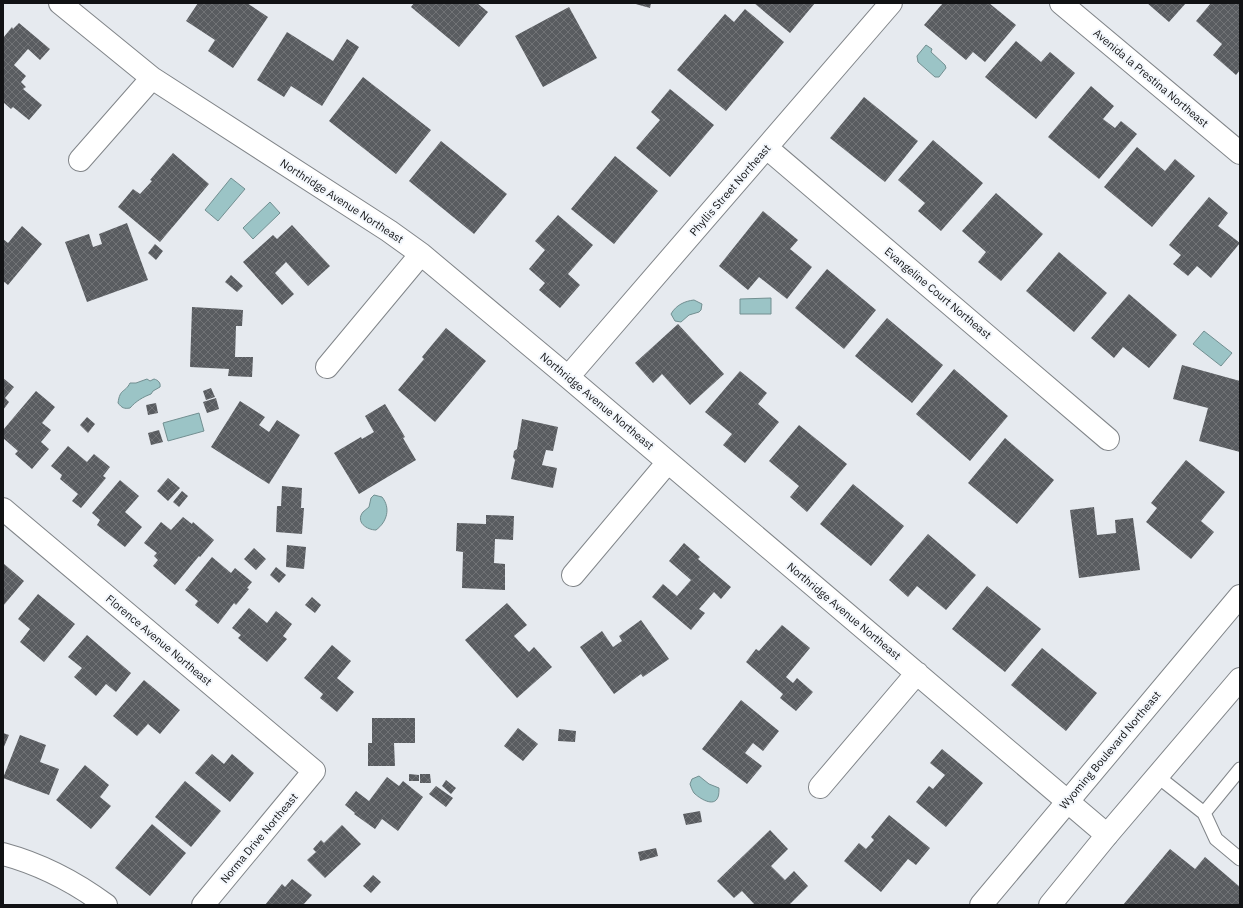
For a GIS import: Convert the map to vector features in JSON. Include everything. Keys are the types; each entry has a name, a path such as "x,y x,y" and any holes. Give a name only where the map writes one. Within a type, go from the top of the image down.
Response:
{"street":[{"name":"Northridge Avenue Northeast","path":"60,3 152,78 389,231 421,254 1107,835"},
{"name":"Phyllis Street Northeast","path":"568,377 891,3"},
{"name":"Avenida la Prestina Northeast","path":"1061,3 1240,153"},
{"path":"80,160 152,78"},
{"name":"Evangeline Court Northeast","path":"767,148 1108,439"},
{"path":"327,367 421,254"},
{"path":"573,575 668,462"},
{"name":"Florence Avenue Northeast","path":"3,509 314,771"},
{"name":"Wyoming Boulevard Northeast","path":"981,905 1240,596"},
{"path":"820,787 917,673"},
{"path":"1050,905 1107,835 1240,679"},
{"name":"Norma Drive Northeast","path":"203,905 314,771"},
{"path":"3,854 20,858 61,876 106,905"}],"lane":[{"path":"1204,813 1240,769"},
{"path":"1157,776 1204,813 1216,839 1240,859"}],"water":[{"path":"926,45 932,49 931,52 945,65 946,68 939,77 935,77 918,62 917,56"},
{"path":"231,178 245,189 218,221 205,210"},
{"path":"270,202 280,213 253,239 243,228"},
{"path":"771,298 771,314 740,314 740,299"},
{"path":"694,300 702,304 701,310 689,315 681,322 675,321 671,314 675,308 684,302"},
{"path":"1204,331 1232,353 1221,366 1193,344"},
{"path":"147,379 150,381 154,379 157,380 160,383 160,387 151,394 137,401 130,408 125,408 118,403 121,393 130,383 136,383"},
{"path":"199,413 204,431 168,441 163,423"},
{"path":"374,495 382,497 385,501 387,510 383,523 376,530 369,529 363,525 360,519 363,512 369,507 371,498"},
{"path":"699,776 709,784 719,788 718,796 713,802 706,801 699,797 692,790 690,784 692,779"}],"building":[{"path":"198,3 247,3 268,17 233,68 208,51 215,40 186,21"},
{"path":"414,3 477,3 488,12 459,47 411,7"},
{"path":"632,3 651,3 650,8"},
{"path":"754,3 815,3 790,33"},
{"path":"943,3 989,3 1016,25 985,62 973,52 966,60 924,25"},
{"path":"1147,3 1186,3 1169,22"},
{"path":"1211,3 1240,3 1240,70 1236,75 1213,55 1222,44 1196,21"},
{"path":"569,7 597,58 543,87 515,36"},
{"path":"745,9 784,42 726,111 677,70 725,14 734,22"},
{"path":"19,23 50,49 40,60 28,49 14,65 26,76 21,82 26,87 23,89 42,105 29,120 13,107 11,109 3,102 3,38 12,27 13,29"},
{"path":"287,32 333,61 347,39 359,47 322,106 291,86 284,97 257,80"},
{"path":"1016,41 1041,62 1050,52 1075,73 1036,119 985,77"},
{"path":"363,77 431,130 396,174 329,121"},
{"path":"1091,86 1114,106 1103,119 1115,128 1121,121 1137,134 1099,179 1048,137"},
{"path":"670,89 714,125 670,177 636,148 660,120 651,112"},
{"path":"864,97 918,141 885,182 830,138"},
{"path":"933,140 983,183 941,231 918,211 925,203 898,180"},
{"path":"441,141 507,194 474,234 409,181"},
{"path":"1137,147 1165,171 1175,159 1195,176 1152,227 1104,187"},
{"path":"173,153 209,184 160,242 118,207 133,189 140,194"},
{"path":"615,156 658,191 614,244 571,209"},
{"path":"996,193 1043,234 1001,281 978,262 986,252 962,231"},
{"path":"1209,197 1228,213 1218,226 1240,243 1211,278 1197,266 1188,276 1173,264 1181,255 1169,245"},
{"path":"763,211 798,240 790,249 812,267 787,299 759,277 748,290 719,266"},
{"path":"558,215 593,245 568,274 580,285 560,308 539,290 545,283 529,269 545,250 535,241"},
{"path":"127,223 148,280 87,302 65,242 89,234 93,247 102,244 99,234"},
{"path":"292,225 330,266 308,286 286,262 275,273 294,294 282,305 243,262 273,235 277,239"},
{"path":"22,226 42,244 8,285 3,281 3,239 8,243"},
{"path":"155,244 163,251 156,260 148,253"},
{"path":"1059,252 1107,293 1074,332 1026,291"},
{"path":"827,269 876,310 844,349 795,308"},
{"path":"231,275 243,286 237,292 225,282"},
{"path":"1129,294 1177,335 1149,368 1123,347 1114,358 1091,338"},
{"path":"192,307 243,310 242,326 236,326 235,357 253,357 252,377 228,376 229,369 190,367"},
{"path":"887,318 943,365 912,403 855,356"},
{"path":"678,324 724,374 690,405 662,374 653,383 635,363"},
{"path":"446,328 486,361 435,422 398,390 424,359 422,357"},
{"path":"1182,365 1240,381 1240,452 1199,441 1208,408 1173,399"},
{"path":"954,369 1008,416 970,461 916,414"},
{"path":"740,371 767,393 758,404 779,422 745,463 723,445 732,434 705,412"},
{"path":"3,378 14,387 5,398 9,402 3,410"},
{"path":"211,388 215,397 206,400 203,391"},
{"path":"36,391 55,407 42,423 51,430 41,442 49,449 32,469 15,454 18,451 3,438 3,430"},
{"path":"216,398 219,409 207,413 203,402"},
{"path":"240,401 265,417 259,425 269,432 277,420 300,435 269,484 211,447"},
{"path":"156,403 158,413 148,415 146,405"},
{"path":"385,404 405,437 403,438 416,460 359,494 334,453 361,437 362,439 374,432 365,416"},
{"path":"87,417 95,424 88,433 80,425"},
{"path":"522,419 558,427 553,451 546,450 542,465 557,468 553,488 511,479 515,460 513,457 514,451 517,449"},
{"path":"799,425 847,464 807,512 790,497 799,486 769,461"},
{"path":"159,430 163,442 151,445 148,433"},
{"path":"1005,438 1054,480 1017,524 968,483"},
{"path":"68,446 87,462 94,454 110,467 103,476 106,478 81,508 72,501 78,494 60,479 62,475 51,466"},
{"path":"1186,460 1225,492 1201,521 1214,532 1191,559 1146,522 1157,508 1151,503"},
{"path":"168,478 180,488 168,501 157,491"},
{"path":"120,480 139,496 125,512 142,527 125,547 97,525 100,520 92,513"},
{"path":"853,484 904,526 871,566 820,524"},
{"path":"282,486 302,488 301,508 304,508 302,534 276,532 277,506 281,506"},
{"path":"182,491 188,496 179,507 173,502"},
{"path":"1094,507 1097,535 1116,533 1115,520 1133,518 1140,570 1079,578 1070,510"},
{"path":"486,515 514,516 513,540 495,539 494,563 505,564 505,590 462,588 463,552 456,551 457,523 486,524"},
{"path":"183,517 192,524 193,522 214,540 175,585 153,566 158,560 154,556 157,553 144,543 161,522 171,530"},
{"path":"928,534 976,575 946,610 917,586 908,597 889,580"},
{"path":"684,543 700,557 698,559 731,587 721,599 714,592 699,609 705,613 691,630 652,597 663,584 677,596 691,580 669,561"},
{"path":"287,545 306,547 304,569 286,567"},
{"path":"254,548 266,559 256,570 244,559"},
{"path":"212,557 231,573 235,568 252,582 247,588 249,589 236,605 234,603 218,624 195,605 198,601 185,590"},
{"path":"3,563 24,581 3,606"},
{"path":"276,567 286,575 279,583 270,575"},
{"path":"987,586 1041,629 1005,672 952,629"},
{"path":"38,594 75,624 44,662 20,642 30,629 18,619"},
{"path":"312,597 321,605 315,613 305,605"},
{"path":"507,603 527,625 514,636 529,652 534,647 552,667 517,698 465,640"},
{"path":"249,608 267,623 276,611 292,624 283,636 287,639 267,662 238,638 241,635 232,628"},
{"path":"641,620 669,659 643,677 641,674 614,694 580,647 602,631 613,647 622,641 619,636"},
{"path":"782,625 810,648 786,677 793,683 797,678 813,692 796,711 780,698 783,694 746,662 756,649 759,651"},
{"path":"87,635 131,673 116,692 106,684 96,696 74,677 82,668 68,657"},
{"path":"332,645 351,661 337,678 354,692 337,712 320,698 323,694 304,678"},
{"path":"1042,648 1097,693 1066,731 1011,685"},
{"path":"144,680 180,710 160,734 148,724 137,736 113,716"},
{"path":"741,700 779,731 763,751 753,743 745,753 762,766 747,784 702,749"},
{"path":"372,718 415,718 415,743 394,743 395,766 368,766 368,743 372,743"},
{"path":"518,728 538,744 523,761 504,746"},
{"path":"559,729 576,731 575,742 558,741"},
{"path":"3,733 9,735 3,749"},
{"path":"20,735 46,745 40,762 59,769 49,795 3,778"},
{"path":"942,749 983,783 946,827 916,802 929,786 933,789 945,775 930,763"},
{"path":"212,754 224,764 232,754 254,773 230,802 195,773"},
{"path":"85,765 109,785 100,797 111,806 91,829 56,800"},
{"path":"409,774 419,775 419,781 409,781"},
{"path":"420,774 430,774 431,783 420,783"},
{"path":"387,777 399,786 403,781 423,797 398,831 382,819 375,829 354,814 355,813 345,805 356,791 369,801"},
{"path":"446,780 456,788 451,794 442,786"},
{"path":"185,781 221,811 191,847 155,817"},
{"path":"436,786 453,798 446,807 429,794"},
{"path":"700,811 702,822 686,825 683,814"},
{"path":"889,815 930,848 916,865 908,859 881,892 844,861 859,843 866,849 874,840 871,837"},
{"path":"152,824 186,853 150,896 115,868"},
{"path":"342,825 361,844 325,878 307,860 316,852 313,849 321,840 324,843"},
{"path":"770,830 788,849 771,866 785,880 794,871 808,886 789,905 755,905 742,891 734,898 717,881"},
{"path":"656,848 658,856 640,861 638,852"},
{"path":"1170,849 1195,869 1205,857 1240,887 1240,905 1123,905"},
{"path":"373,875 381,882 371,893 363,886"},
{"path":"292,879 312,895 303,905 265,905 282,884 285,887"}]}
